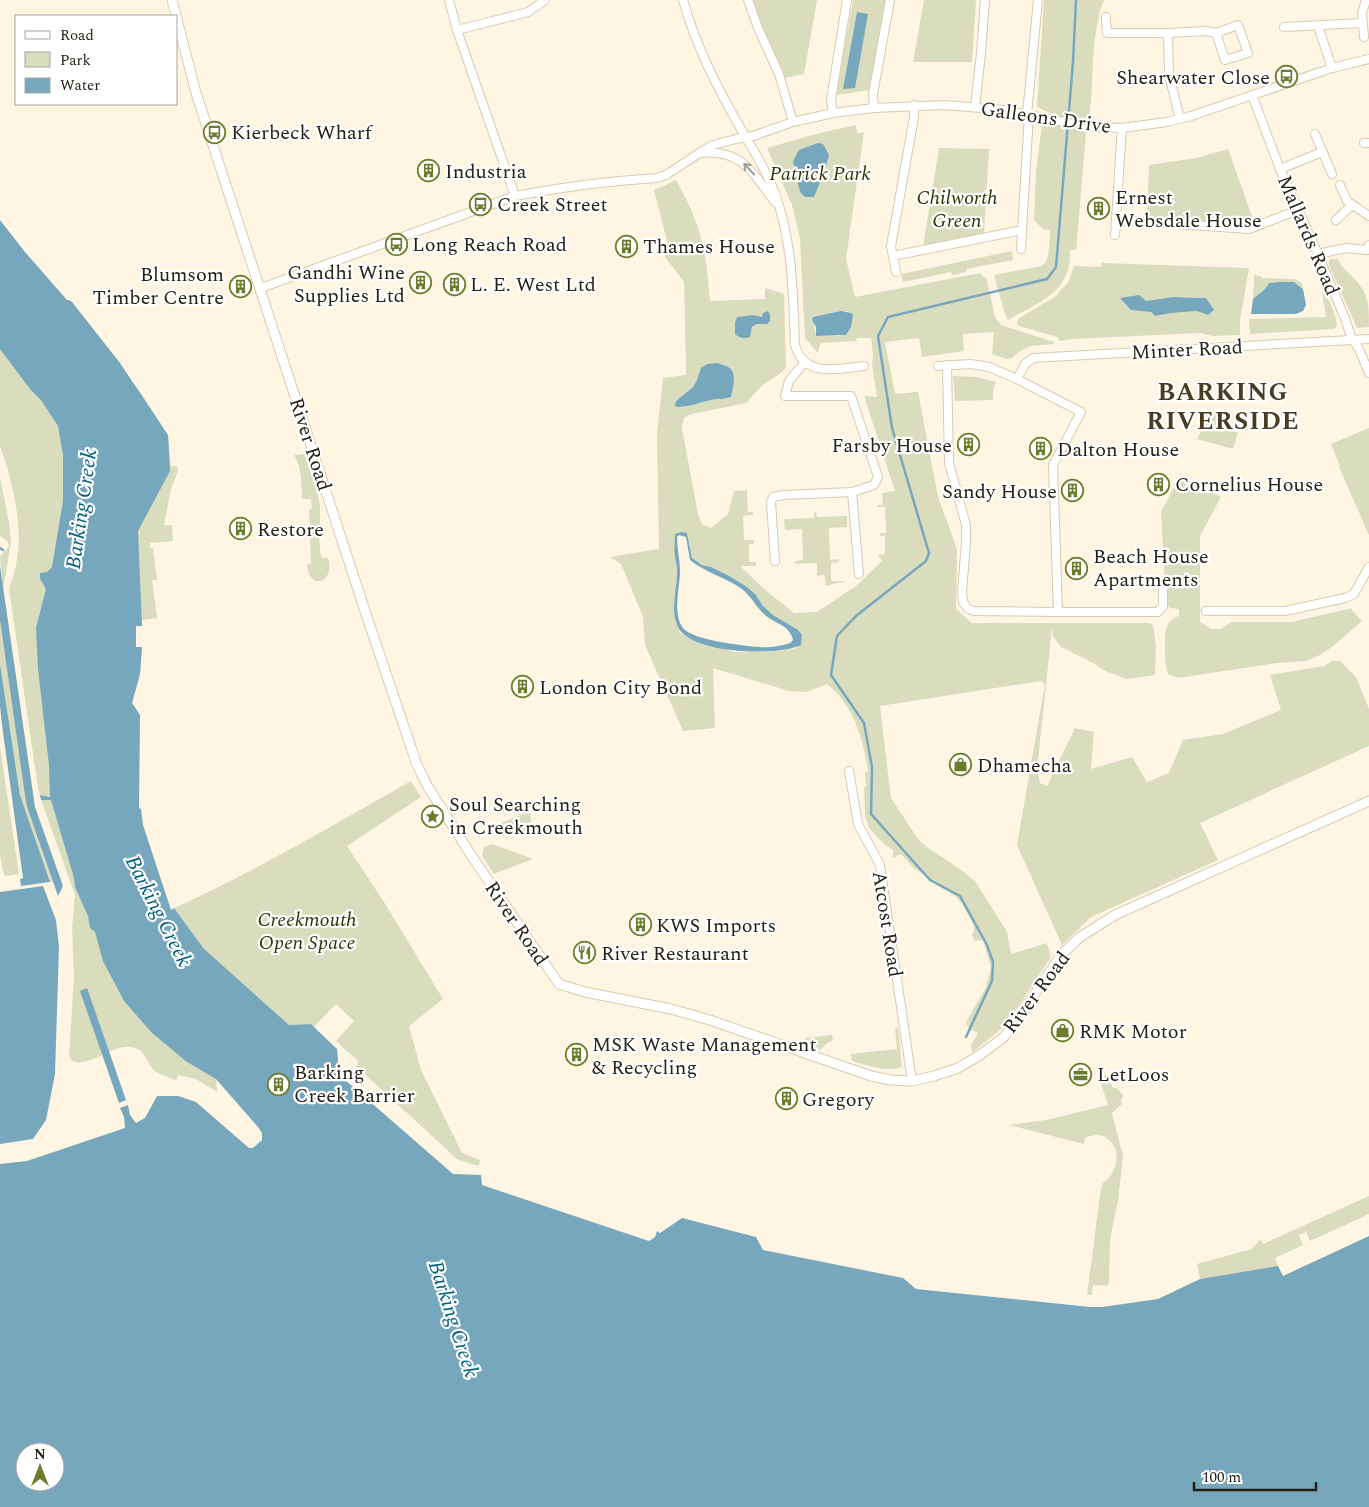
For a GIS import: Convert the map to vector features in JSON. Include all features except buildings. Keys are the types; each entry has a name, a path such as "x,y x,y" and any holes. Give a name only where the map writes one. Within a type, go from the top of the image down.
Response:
{"street":[{"name":"River Road","path":"172,0 176,15"},
{"path":"449,0 457,30 515,196"},
{"path":"457,30 528,12 545,0"},
{"path":"683,0 700,51 722,95 759,159 780,207 790,249 795,345 797,352 805,362 820,369 864,366"},
{"path":"748,0 758,28 779,74 792,122"},
{"path":"833,113 832,100 847,0"},
{"path":"874,108 873,94 890,0"},
{"path":"975,107 985,0"},
{"path":"1022,249 1028,114 1038,0"},
{"path":"1364,37 1362,13 1366,0"},
{"path":"1106,17 1107,32 1168,33 1206,31 1216,33 1238,25 1248,53 1225,60 1216,33"},
{"name":"River Road","path":"178,23 196,92 417,766 467,850 559,984 565,987 671,1009 710,1020 871,1076 891,1080 912,1081 958,1068 980,1055 1004,1037 1062,954 1080,937 1115,915 1369,801"},
{"path":"1284,27 1362,23"},
{"path":"1318,26 1332,68"},
{"path":"1168,33 1169,75 1180,119"},
{"name":"Galleons Drive","path":"746,138 792,122 833,113 914,105 975,107 1028,114 1088,127 1122,128 1180,119 1224,106 1332,68 1369,59"},
{"name":"Mallards Road","path":"1252,95 1280,169 1346,321 1352,341 1359,349 1369,373"},
{"path":"896,272 892,246 914,118 914,105"},
{"path":"1115,235 1122,128"},
{"path":"1315,134 1332,174"},
{"path":"261,288 515,196 556,188 657,178 666,175 714,145 746,138"},
{"path":"1280,169 1322,152"},
{"path":"699,153 722,153 736,158 754,173 780,207"},
{"path":"1340,186 1347,201 1369,216"},
{"path":"1336,220 1352,205"},
{"path":"1116,220 1249,229 1298,210"},
{"path":"893,256 1022,230"},
{"path":"1318,254 1346,248 1367,250 1369,245"},
{"name":"Minter Road","path":"1017,379 1024,364 1033,358 1369,339"},
{"path":"775,561 771,502 773,497 852,492 874,485 878,477 851,396 785,396 788,381 805,362"},
{"path":"947,365 949,463 966,524 962,592 963,602 968,609 1058,612 1158,612 1163,606 1163,590"},
{"path":"938,366 982,366 1003,372 1081,412 1053,465 1058,612"},
{"path":"852,492 858,574"},
{"path":"858,561 867,561"},
{"path":"1206,611 1285,611 1345,598 1354,594 1369,567"},
{"name":"Atcost Road","path":"849,771 858,824 880,865 912,1081"}],"green space":[{"path":"751,0 817,0 804,74 785,78 763,33"},
{"path":"853,0 886,0 871,90 836,95"},
{"path":"924,0 976,0 972,62 913,62"},
{"path":"1044,0 1104,0 1095,39 1091,107 1086,134 1076,250 1070,250 1068,270 1058,287 1035,306 1008,320 994,275 1042,266 1047,259 1049,250 1050,231 1043,229 1034,220 1036,171 1042,124 1052,127 1054,115 1037,107"},
{"name":"Patrick Park","path":"856,125 857,133 864,132 846,259 855,297 980,273 986,277 995,317 1001,325 1054,342 1054,344 1030,346 1012,358 1007,359 992,354 994,332 963,334 964,351 922,357 919,338 885,342 895,394 918,392 938,497 957,549 956,609 972,623 1149,623 1153,625 1156,647 1155,675 1127,679 1105,671 1061,647 1053,636 1052,628 1037,769 1040,783 1047,786 1075,728 1094,732 1091,769 1132,757 1147,782 1169,773 1183,740 1223,734 1281,710 1270,675 1324,666 1332,661 1340,661 1356,677 1369,709 1369,746 1200,823 1218,860 1091,917 1062,945 1017,845 1045,684 1041,681 880,706 891,798 918,839 975,881 1007,932 1011,954 1047,943 1051,957 1007,1024 972,1053 971,1045 978,1033 968,1028 966,1022 985,989 991,968 983,940 975,941 972,935 974,932 973,924 963,905 955,896 914,868 901,854 894,858 893,850 885,845 869,828 865,815 865,772 868,771 866,759 856,723 844,702 827,684 806,692 789,691 713,668 715,728 683,731 645,645 643,617 621,564 610,557 659,549 657,433 663,378 686,375 684,282 665,257 667,241 654,190 676,180 691,210 700,234 704,249 710,301 765,299 765,288 784,294 786,367 761,387 747,403 691,414 684,418 682,428 698,514 702,524 711,528 728,514 734,491 747,490 748,512 753,512 753,515 743,516 744,540 754,540 754,544 749,544 749,562 756,562 756,566 740,566 794,613 817,612 856,586 882,561 878,555 885,554 885,536 880,536 880,533 886,533 885,507 878,507 877,505 883,505 882,493 895,491 864,396 877,397 872,365 871,338 821,343 818,353 805,338 800,238 792,205 767,148","holes":["846,311 853,315 841,336 816,336 814,323","753,315 762,317 752,328 751,332 735,322 737,317","718,363 730,367 734,385 731,397 728,399 712,399 691,405 676,401 693,387 697,380","687,533 692,558 702,565 711,567 756,595 763,606 785,622 801,645 794,649 765,652 734,652 691,639 680,633 676,623 677,568 675,534"]},
{"name":"Chilworth Green","path":"939,148 989,149 984,234 923,247"},
{"path":"1228,149 1254,222 1248,224 1147,217 1149,165 1196,158"},
{"path":"1012,251 1013,260 966,269 966,272 952,275 951,272 903,282 901,274"},
{"path":"1331,259 1338,259 1365,294 1368,306 1369,327 1357,328 1329,265"},
{"path":"1102,263 1249,268 1240,321 1240,335 1213,336 1200,333 1060,341 1057,337 1017,324 1018,319 1056,296 1069,281 1074,266 1101,267","holes":["1127,297 1145,301 1173,297 1197,297 1208,315 1197,311 1155,316"]},
{"path":"1254,275 1261,276 1262,278 1295,279 1302,283 1303,289 1294,282 1269,283 1253,299"},
{"path":"1322,292 1328,299 1334,313 1337,326 1334,329 1250,334 1249,319 1326,317"},
{"path":"0,304 63,408 74,548 47,572 40,573 41,580 46,589 51,797 40,795 38,788 9,589 15,570 19,532 9,473 0,446"},
{"path":"114,371 137,387 168,435 171,466 177,466 178,471 171,489 164,525 172,525 173,541 150,543 150,548 153,548 157,580 152,580 157,618 142,620 142,626 136,626 136,647 142,647 140,674 132,703 140,715 132,739"},
{"path":"953,376 977,377 996,382 993,389 993,400 955,401"},
{"path":"1212,411 1232,431 1238,433 1233,449 1197,439"},
{"path":"1369,428 1369,535 1331,444"},
{"path":"304,454 314,480 319,501 319,540 322,558 328,558 328,573 321,581 316,581 312,578 307,564 311,564 309,509 312,509 311,499 302,499 300,470 294,455"},
{"path":"1180,476 1221,497 1200,536 1200,622 1211,629 1221,629 1232,622 1292,622 1352,608 1362,621 1322,654 1307,661 1277,663 1178,678 1168,674 1165,659 1166,630 1170,621 1179,616 1179,609 1170,608 1166,603 1161,512"},
{"path":"0,477 11,542 3,591 0,557 9,546 8,542 0,536"},
{"path":"814,512 816,512 817,517 847,516 847,527 829,528 830,560 839,559 839,562 831,563 831,581 846,581 826,586 825,575 817,576 817,563 795,564 795,561 803,560 802,529 785,530 784,519 814,518"},
{"path":"0,620 28,810 53,882 50,882 20,795 0,664"},
{"path":"0,747 19,874 5,876 0,854"},
{"name":"Creekmouth Open Space","path":"411,781 421,797 347,846 384,902 443,999 409,1026 421,1070 462,1153 480,1160 479,1166 457,1159 357,1067 358,1061 336,1041 354,1021 336,1004 314,1027 311,1024 289,1025 231,1005 174,908 264,863"},
{"path":"54,799 187,1062 216,1079 217,1092 196,1079 178,1075 176,1081 155,1071 146,1057 136,1048 124,1047 94,1059 79,1062 72,1061 69,1055 74,978 72,927 75,895 41,800"},
{"path":"530,811 532,830 530,836 491,827"},
{"path":"492,844 533,859 494,874 482,856 484,847"},
{"path":"898,1027 902,1067 883,1069 852,1061 851,1054 897,1049 895,1028"},
{"path":"832,1035 833,1041 820,1050 803,1043 805,1038"},
{"path":"1107,1074 1113,1088 1117,1088 1123,1095 1122,1104 1112,1113 1123,1156 1118,1201 1110,1239 1109,1284 1106,1286 1093,1285 1092,1295 1087,1295 1101,1188 1111,1175 1117,1156 1116,1151 1108,1139 1100,1135 1085,1138 1084,1144 1009,1125 1046,1120 1108,1105 1101,1084 1105,1082 1103,1075"},
{"path":"1369,1196 1369,1214 1310,1241 1306,1232 1299,1235 1303,1245 1275,1258 1278,1266 1200,1279 1197,1264 1252,1249 1261,1239 1263,1244"}],"water":[{"path":"857,12 868,14 855,88 843,89"},
{"path":"818,143 823,144 829,155 814,197 805,197 800,192 793,161 799,150"},
{"name":"Barking Creek","path":"0,220 67,300 72,302 120,363 168,435 170,471 138,531 142,626 136,626 136,647 142,647 140,674 132,703 140,715 139,808 141,809 143,825 171,910 174,908 204,949 289,1025 311,1024 337,1049 337,1073 453,1174 481,1175 482,1185 649,1241 655,1237 657,1231 660,1233 682,1218 756,1237 763,1250 903,1278 916,1289 1090,1307 1158,1299 1200,1279 1278,1266 1283,1276 1369,1236 1369,1507 0,1507 0,1164 27,1161 125,1128 124,1117 120,1108 128,1105 130,1115 136,1123 145,1118 157,1096 178,1096 196,1102 249,1148 253,1148 262,1140 262,1133 258,1127 216,1079 187,1062 152,1033 124,1001 103,961 95,932 90,928 88,916 75,887 51,800 41,800 40,795 50,797 49,765 38,669 36,628 46,589 40,579 40,573 47,572 52,567 63,501 63,455 58,426 41,400 30,389 0,349"},
{"path":"1294,282 1303,289 1306,305 1303,311 1296,314 1251,314 1253,299 1269,283"},
{"path":"1139,295 1146,301 1173,297 1206,298 1214,310 1208,315 1197,311 1155,316 1151,312 1131,310 1120,298"},
{"path":"768,311 770,321 767,324 757,324 752,327 750,337 742,338 735,334 737,317 753,315 762,317 763,313"},
{"path":"841,311 853,315 851,327 846,335 816,336 813,317"},
{"path":"718,363 729,367 732,371 734,382 731,397 685,406 675,406 676,401 693,387 701,368 707,364"},
{"path":"687,533 692,558 702,565 711,567 747,587 773,615 798,630 802,635 801,645 789,649 754,652 714,647 697,642 684,635 677,625 674,611 677,575 675,534","holes":["679,535 686,537 690,560 742,589 765,615 789,631 793,640 790,643 764,647 731,644 697,636 683,628 677,608 680,571 677,537"]},
{"path":"0,566 35,807 63,886 58,896 26,802 0,620"},
{"path":"0,664 20,795 50,882 21,886 20,879 23,878 0,706"},
{"path":"43,886 56,920 59,947 55,1074 46,1120 33,1139 0,1144 0,892"},
{"path":"87,988 126,1100 119,1103 80,991"}],"waterway":[{"path":"966,1037 992,981 993,962 987,945 960,896 930,880 871,814 872,767 864,723 831,675 837,636 856,616 926,561 929,553 892,428 878,336 888,317 1047,279 1056,267 1073,62 1076,0"}],"place":[{"name":"Shearwater Close","path":"1286,77"},
{"name":"Kierbeck Wharf","path":"215,132"},
{"name":"Industria","path":"429,171"},
{"name":"Creek Street","path":"481,204"},
{"name":"Ernest Websdale House","path":"1099,208"},
{"name":"Long Reach Road","path":"396,244"},
{"name":"Thames House","path":"627,246"},
{"name":"Gandhi Wine Supplies Ltd","path":"421,283"},
{"name":"L. E. West Ltd","path":"454,284"},
{"name":"Blumsom Timber Centre","path":"240,286"},
{"name":"Farsby House","path":"968,445"},
{"name":"Dalton House","path":"1041,449"},
{"name":"Cornelius House","path":"1159,484"},
{"name":"Sandy House","path":"1073,491"},
{"name":"Restore","path":"241,529"},
{"name":"Beach House Apartments","path":"1077,568"},
{"name":"London City Bond","path":"523,687"},
{"name":"Dhamecha","path":"961,765"},
{"name":"Soul Searching in Creekmouth","path":"433,816"},
{"name":"KWS Imports","path":"640,925"},
{"name":"River Restaurant","path":"585,953"},
{"name":"RMK Motor","path":"1063,1031"},
{"name":"MSK Waste Management & Recycling","path":"576,1055"},
{"name":"LetLoos","path":"1081,1074"},
{"name":"Barking Creek Barrier","path":"278,1084"},
{"name":"Gregory","path":"786,1099"}],"district":[{"name":"BARKING RIVERSIDE","path":"1223,406"}]}
